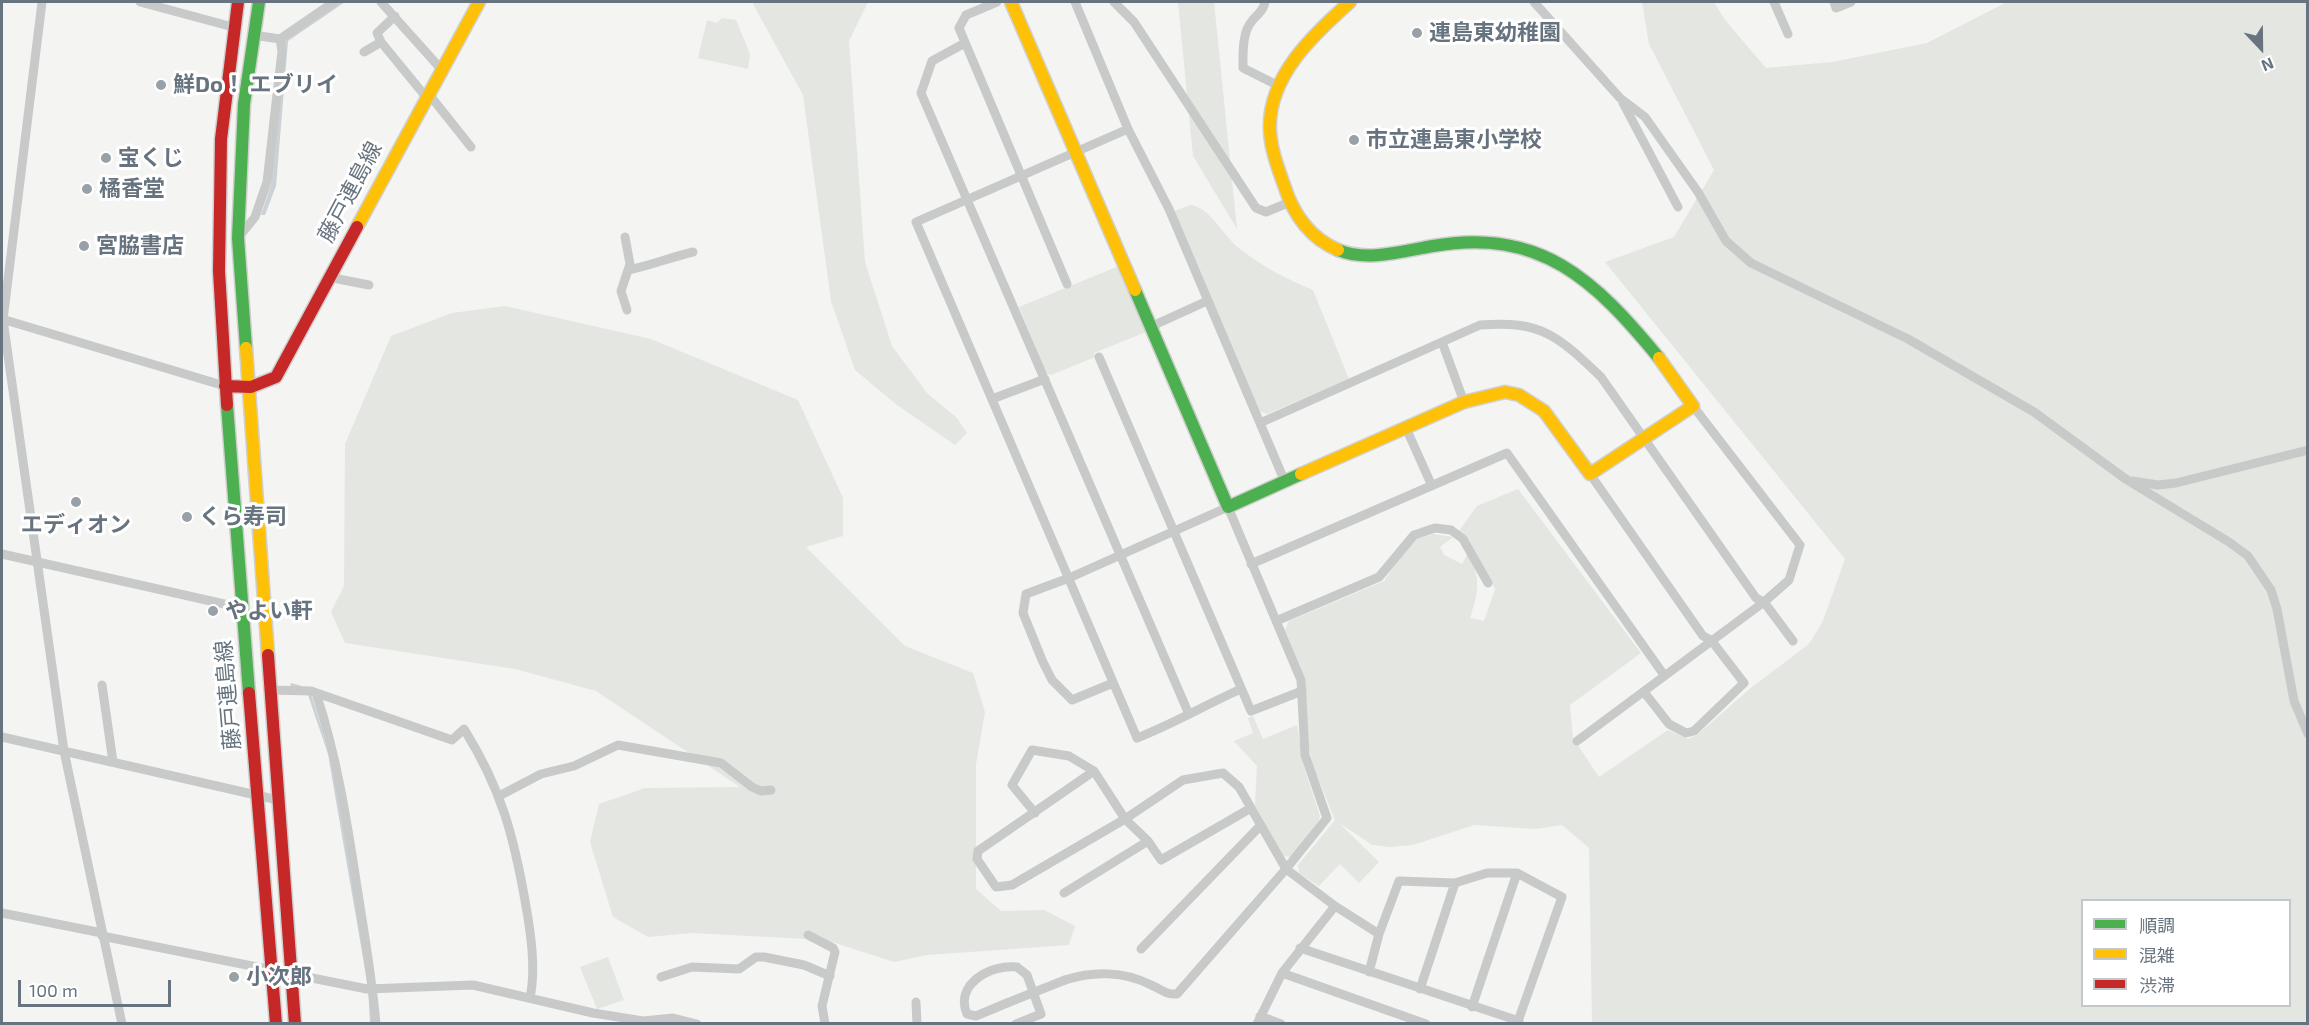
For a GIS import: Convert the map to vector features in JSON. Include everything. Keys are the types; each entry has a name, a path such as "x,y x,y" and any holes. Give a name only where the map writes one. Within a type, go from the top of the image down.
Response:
{"street":[{"path":"42,2 5,321 37,562 67,752 122,1023"},
{"path":"140,2 233,27"},
{"path":"5,321 225,386 218,252 218,189 223,108 238,2"},
{"path":"247,388 238,238 240,154 259,2"},
{"path":"254,35 279,39 334,2"},
{"path":"381,2 441,69"},
{"name":"藤戸連島線","path":"276,1023 225,386 247,388 266,384 276,377 328,277 479,2"},
{"path":"997,2 966,15 959,27 1067,284"},
{"path":"1011,2 1301,680 1305,755 1327,818 1286,869 1177,994 1168,995 1150,984 1123,975 1087,974 1065,980 1007,1004 976,1016 967,1014 964,1007 966,990 977,979 997,968 1017,967 1027,975 1041,1014 1016,1023"},
{"path":"1075,2 1128,129 1169,208 1285,482"},
{"path":"1114,2 1134,22 1256,208 1266,212 1290,202"},
{"path":"1265,2 1263,11 1250,22 1243,47 1243,68 1279,86"},
{"path":"1350,2 1318,29 1297,56 1279,86 1273,105 1272,149 1290,202 1307,230 1322,243 1338,251 1357,256 1381,256 1445,243 1476,241 1527,248 1558,262 1622,318 1662,362 1800,546 1789,580 1764,602 1577,741"},
{"path":"1534,2 1620,98 1645,117 1692,183 1726,241 1751,263 1908,339 2014,400 2127,480 2248,556 2271,590 2277,609 2294,701 2307,734"},
{"path":"1774,2 1788,34"},
{"path":"1834,2 1836,8 1851,2"},
{"path":"395,16 377,33 381,42 471,147"},
{"path":"238,238 255,217 267,182 282,51 279,39"},
{"path":"364,52 381,42"},
{"path":"965,43 932,62 921,93 1188,712"},
{"path":"1620,98 1678,207"},
{"path":"1128,129 916,222 1137,738 1178,722 1188,712 1241,690"},
{"path":"625,237 630,257 621,291 627,310"},
{"path":"628,270 648,267 670,257 693,252"},
{"path":"328,277 369,285"},
{"path":"1150,327 1207,301"},
{"path":"1260,423 1480,325 1508,323 1542,330 1569,347 1601,377 1756,598 1764,602 1793,641"},
{"path":"1442,342 1464,402"},
{"path":"1099,357 1251,711 1302,691"},
{"path":"992,399 1045,379"},
{"name":"藤戸連島線","path":"247,388 296,1023"},
{"path":"1113,683 1072,700 1052,680 1023,613 1026,594 1069,578 1464,402 1504,392 1541,407 1702,636 1711,640 1744,683 1694,731 1686,733 1669,724 1644,692"},
{"path":"1590,474 1693,406"},
{"path":"1406,428 1432,486"},
{"path":"2127,480 2158,485 2176,483 2307,450"},
{"path":"1251,564 1507,453 1664,675"},
{"path":"1276,621 1379,577 1414,534 1436,528 1451,530 1463,539 1488,583"},
{"path":"2,554 242,608"},
{"path":"102,685 113,762"},
{"path":"269,690 311,692 452,740 464,729 479,753 499,796 514,838 530,933 530,998"},
{"path":"311,692 341,781 376,1023"},
{"path":"2,737 278,800"},
{"path":"499,796 541,774 574,766 618,745 721,763 752,787 761,791 771,790"},
{"path":"1035,813 1012,784 1032,750 1069,756 1094,771 1125,819 1148,841 1161,860 1251,808"},
{"path":"1094,771 978,851 977,859 996,887 1012,885 1125,819 1183,780 1223,772 1231,777 1286,869 1335,906 1379,934"},
{"path":"1142,949 1261,825"},
{"path":"1064,893 1148,841"},
{"path":"1300,948 1369,972 1472,1007 1518,1022 1562,897 1517,873 1487,873 1455,883 1399,881 1379,934 1369,972"},
{"path":"1472,1007 1517,873"},
{"path":"1420,989 1455,883"},
{"path":"1281,1023 1259,1020 1282,973 1335,906"},
{"path":"2,913 104,936 371,989 473,985 593,1013 644,1022 673,1018 697,1023"},
{"path":"808,935 833,948 835,958 822,1006 825,1023"},
{"path":"661,977 693,967 739,969 750,960 764,957 804,965 830,976"},
{"path":"1282,973 1426,1023"},
{"path":"916,1002 917,1023"}],"shaded area":[{"path":"336,2 345,2 288,41 276,186 265,215 261,215 271,185 283,39"},
{"path":"752,2 868,2 849,41 865,262 892,346 927,393 957,418 967,433 955,445 897,405 855,370 831,301 803,95"},
{"path":"1178,2 1214,2 1237,229 1193,156"},
{"path":"1642,2 1714,2 1725,20 1766,68 1832,62 1927,43 2007,2 2307,2 2307,1023 1592,1023 1589,848 1562,825 1535,829 1474,825 1413,845 1390,847 1372,845 1338,822 1379,862 1359,883 1340,864 1319,886 1299,873 1298,865 1335,820 1313,766 1308,744 1305,678 1285,630 1289,621 1384,581 1403,551 1417,538 1433,534 1453,537 1440,547 1444,555 1462,564 1468,553 1477,578 1475,600 1470,618 1484,621 1495,589 1469,540 1459,531 1477,506 1518,489 1641,653 1570,705 1573,738 1599,777 1668,730 1688,739 1697,735 1752,687 1809,644 1823,621 1845,559 1605,262 1674,237 1714,170 1649,44"},
{"path":"722,18 736,20 750,54 748,69 698,58 707,20 717,23"},
{"path":"1191,205 1198,207 1211,217 1233,243 1256,261 1313,290 1349,379 1267,414 1259,411 1174,211"},
{"path":"1119,266 1146,332 1094,353 1095,357 1051,375 1046,373 1019,307"},
{"path":"505,306 651,339 798,400 843,498 843,536 806,547 905,646 973,673 985,712 976,764 976,889 1001,911 1044,910 1075,926 1069,945 927,955 894,962 826,940 692,933 648,937 613,917 590,842 599,804 645,788 740,787 596,691 515,669 345,643 331,612 344,586 345,444 391,336 452,313"},
{"path":"291,683 309,688 322,729 332,770 349,854 362,938 373,1023 370,1023 368,987 328,754 308,695 290,686"},
{"path":"1253,716 1263,739 1297,725 1304,767 1320,816 1318,824 1291,857 1283,856 1255,805 1257,766 1234,741 1253,733 1248,718"},
{"path":"608,957 624,1000 597,1009 580,967"}],"traffic: fast":[{"path":"246,348 238,238 244,104 259,2"},
{"path":"1338,250 1373,255 1471,242 1504,245 1535,253 1562,266 1588,283 1612,305 1659,358"},
{"path":"1135,290 1228,507 1301,474"},
{"path":"227,405 249,693"}],"traffic: slow":[{"path":"357,227 479,2"},
{"path":"1011,2 1135,290"},
{"path":"1338,250 1311,232 1292,206 1277,165 1270,131 1271,111 1284,75 1321,28 1350,2"},
{"path":"246,348 268,655"},
{"path":"1301,474 1464,402 1505,392 1519,395 1544,411 1590,474 1693,406 1659,358"}],"traffic: jam":[{"path":"227,405 219,271 221,139 238,2"},
{"path":"225,386 251,387 276,377 357,227"},
{"path":"268,655 295,1024"},
{"path":"249,693 276,1024"}],"place":[{"name":"連島東幼稚園","path":"1417,33"},
{"name":"鮮Do！ エブリイ","path":"161,85"},
{"name":"市立連島東小学校","path":"1354,140"},
{"name":"宝くじ","path":"106,158"},
{"name":"橘香堂","path":"87,189"},
{"name":"宮脇書店","path":"84,246"},
{"name":"エディオン","path":"76,502"},
{"name":"くら寿司","path":"187,517"},
{"name":"やよい軒","path":"213,611"},
{"name":"小次郎","path":"234,977"}]}
